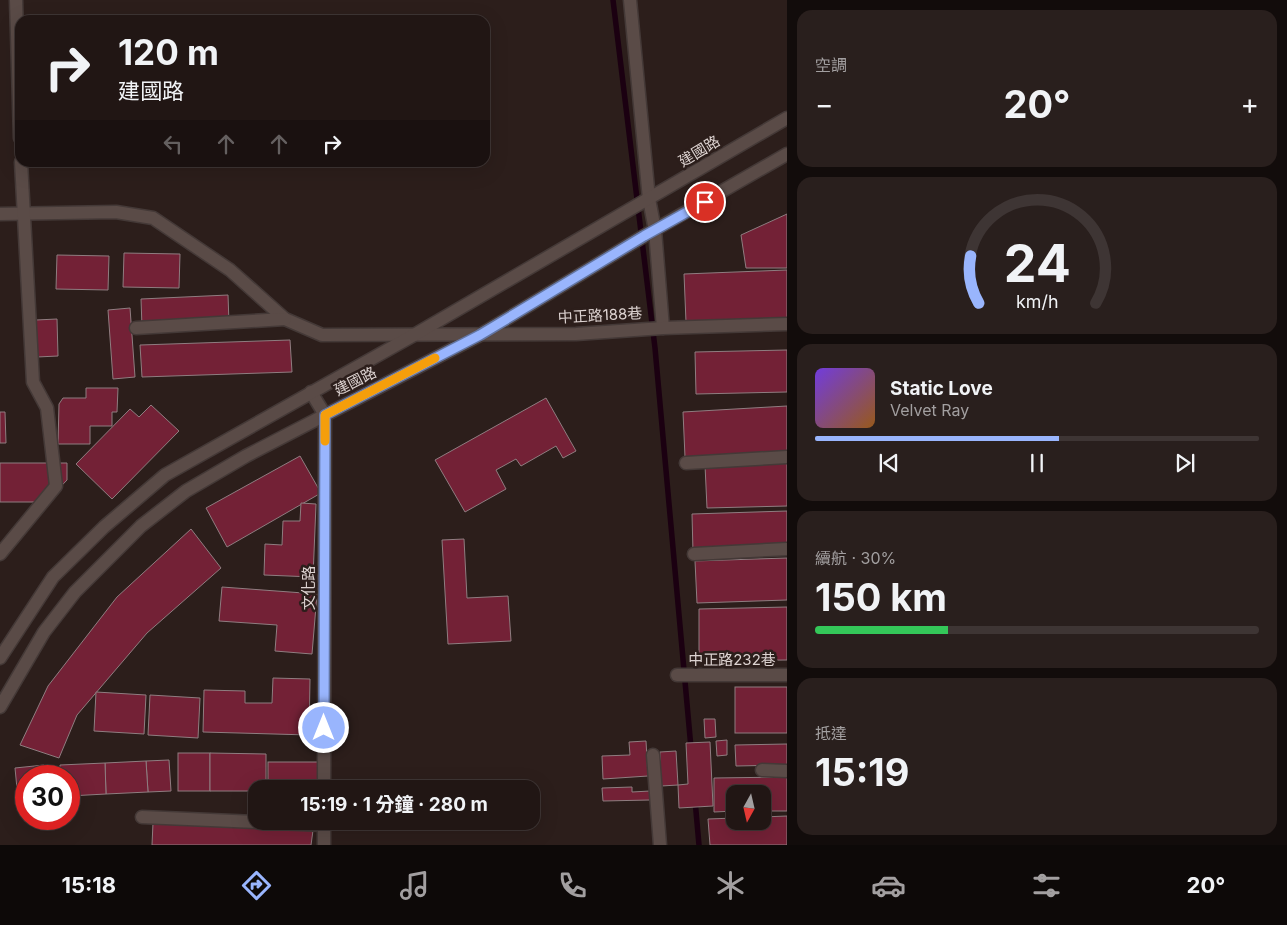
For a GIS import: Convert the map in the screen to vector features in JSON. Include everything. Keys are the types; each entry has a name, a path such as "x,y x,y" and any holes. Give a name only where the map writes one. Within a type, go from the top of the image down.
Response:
{"street":[{"path":"16,0 16,15"},
{"path":"630,0 647,200 655,230 663,328"},
{"name":"建國路","path":"0,658 53,577 134,500 165,476 787,118"},
{"name":"建國路","path":"0,707 44,632 75,592 141,526 186,491 246,456 480,335 644,236 787,154"},
{"path":"0,554 56,486 47,408 33,382 22,214 21,167"},
{"path":"0,214 116,212 153,218 230,270 285,319"},
{"path":"136,328 285,319"},
{"name":"中正路188巷","path":"285,319 322,335 576,334 663,328 787,324"},
{"path":"311,392 325,415"},
{"name":"文化路","path":"324,780 325,415"},
{"path":"686,463 787,457"},
{"path":"694,554 787,549"},
{"name":"中正路232巷","path":"676,675 787,675"},
{"path":"653,754 660,845"},
{"path":"762,770 787,771"},
{"path":"142,817 248,820"},
{"path":"324,830 324,845"}],"building":[{"path":"787,214 787,268 746,268 741,235"},
{"path":"124,253 180,254 179,288 123,287"},
{"path":"57,255 109,256 108,290 56,289"},
{"path":"787,270 787,318 686,322 684,274"},
{"path":"228,295 229,323 142,327 141,299"},
{"path":"130,308 135,377 113,379 108,310"},
{"path":"57,319 58,356 37,357 36,320"},
{"path":"290,340 292,372 142,377 140,345"},
{"path":"787,350 787,392 696,394 695,352"},
{"path":"86,388 118,388 117,412 112,412 112,426 90,426 90,444 58,444 59,404 63,398 86,398"},
{"path":"546,398 576,451 563,458 556,446 521,466 516,459 496,470 506,489 465,512 435,460"},
{"path":"151,405 179,431 112,499 76,464 130,409 139,417"},
{"path":"787,406 787,452 685,457 683,412"},
{"path":"0,412 5,412 6,443 0,443"},
{"path":"300,456 321,493 227,547 206,508"},
{"path":"787,462 787,506 707,508 705,465"},
{"path":"0,463 67,463 67,480 46,502 0,502"},
{"path":"301,503 316,504 313,577 264,575 265,544 282,545 283,521 300,521"},
{"path":"787,511 787,548 693,552 692,514"},
{"path":"191,529 221,568 147,633 77,715 59,758 20,745 48,686 117,597"},
{"path":"464,539 467,598 508,596 511,641 448,644 442,540"},
{"path":"787,558 787,600 697,603 695,561"},
{"path":"222,587 317,594 312,654 275,651 277,625 219,621"},
{"path":"787,607 787,660 699,661 699,609"},
{"path":"273,678 310,679 309,735 203,732 204,690 245,691 245,703 272,703"},
{"path":"735,687 787,687 787,733 735,733"},
{"path":"96,692 146,695 144,734 94,731"},
{"path":"150,695 200,698 198,738 148,735"},
{"path":"704,719 715,719 716,737 705,738"},
{"path":"727,740 727,755 717,756 716,741"},
{"path":"646,741 648,776 603,779 602,756 630,755 629,742"},
{"path":"710,742 713,806 679,808 678,785 688,784 686,743"},
{"path":"787,744 787,765 736,766 735,745"},
{"path":"676,751 678,785 661,786 660,752"},
{"path":"178,753 210,753 210,791 178,791"},
{"path":"210,753 266,754 266,780 248,780 248,791 210,791"},
{"path":"169,760 171,791 148,792 146,761"},
{"path":"146,761 148,792 106,794 105,763"},
{"path":"268,762 320,762 320,780 268,780"},
{"path":"105,763 106,794 80,795 80,765 60,765"},
{"path":"787,777 787,811 771,811 771,785 726,785 726,811 714,812 714,778"},
{"path":"632,787 632,792 650,791 650,800 603,801 602,788"},
{"path":"787,816 787,845 710,845 708,819 726,818 726,830 771,830 771,817"},
{"path":"153,823 248,823 248,830 313,830 311,845 152,845"}],"waterway":[{"path":"613,0 655,348 691,748"},
{"path":"695,800 699,845"}],"slow traffic":[{"path":"325,441 325,415 435,358"}],"route":[{"path":"324,728 325,415 480,335 644,236 705,202"}]}
